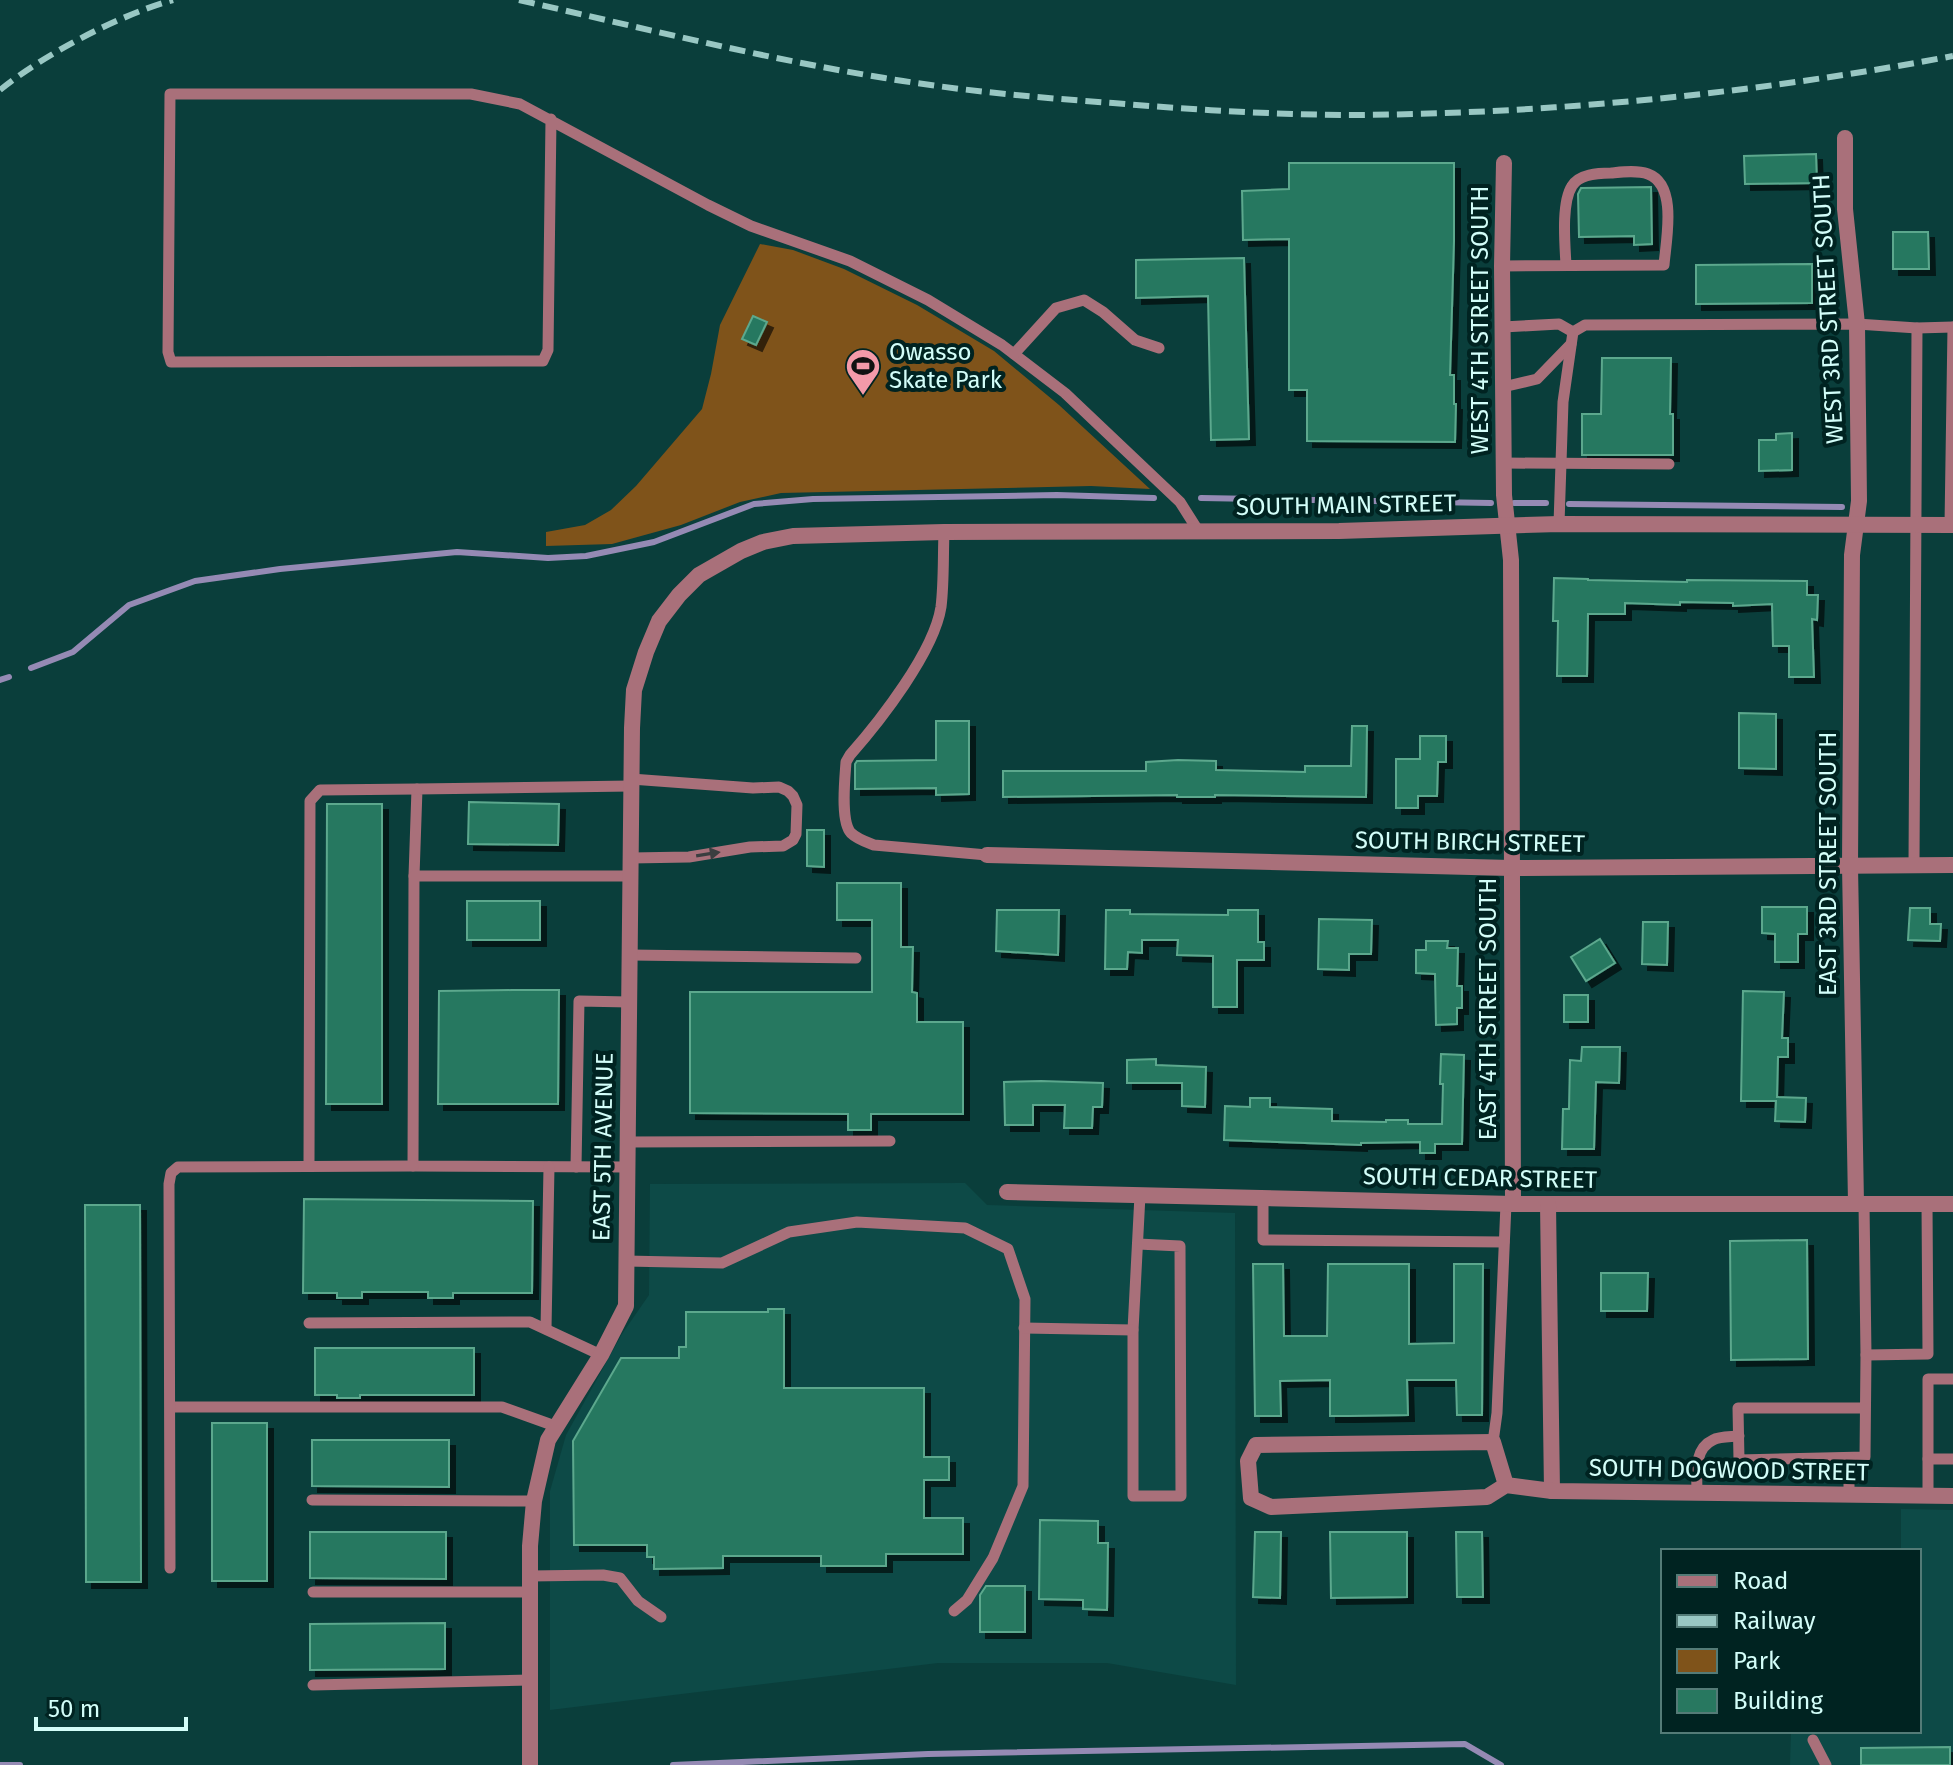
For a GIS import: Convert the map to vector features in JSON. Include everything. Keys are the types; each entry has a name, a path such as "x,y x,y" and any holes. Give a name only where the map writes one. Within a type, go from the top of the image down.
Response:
{"street":[{"name":"WEST 3RD STREET SOUTH","path":"1845,138 1845,209 1857,324 1857,525"},
{"name":"WEST 4TH STREET SOUTH","path":"1504,163 1503,387 1507,525"},
{"name":"SOUTH MAIN STREET","path":"741,551 763,542 793,536 944,532 1339,531 1559,524 1952,525"},
{"name":"EAST 4TH STREET SOUTH","path":"1507,525 1511,560 1510,1204"},
{"name":"EAST 3RD STREET SOUTH","path":"1857,525 1852,555 1850,866 1860,1203"},
{"name":"EAST 5TH AVENUE","path":"530,1765 530,1546 534,1501 548,1440 601,1355 626,1306 634,690 659,621 679,595 699,575 741,551"},
{"name":"SOUTH BIRCH STREET","path":"987,855 1511,868 1953,865"},
{"name":"SOUTH CEDAR STREET","path":"1007,1192 1510,1204 1953,1204"},
{"path":"1548,1204 1552,1491"},
{"path":"1493,1442 1506,1485"},
{"name":"SOUTH DOGWOOD STREET","path":"1493,1442 1256,1445 1248,1461 1251,1498 1271,1507 1487,1497 1506,1485 1552,1491 1953,1496"}],"lane":[{"path":"551,119 548,350 543,361 171,362 168,352 170,94 471,94 520,104 551,119 708,205 751,226 850,261 928,300 1002,345 1065,393 1180,502 1199,532"},
{"path":"1502,266 1664,265 1668,215 1662,185 1649,174 1627,172 1583,177 1572,185 1565,215 1566,265"},
{"path":"1014,354 1056,308 1084,300 1135,340 1159,348"},
{"path":"1503,327 1559,324 1572,338"},
{"path":"1503,387 1537,379 1585,325 1857,324 1953,327 1952,525"},
{"path":"1914,864 1917,328"},
{"path":"1559,524 1563,402 1572,338"},
{"path":"1504,463 1669,464"},
{"path":"944,532 941,609 926,648 885,712 846,762 845,821 850,832 874,845 987,855"},
{"path":"309,1166 310,801 320,790 631,783 779,787 793,796 797,805 796,834 783,846 750,847 689,857 631,858"},
{"path":"413,1166 417,789"},
{"path":"414,876 630,876"},
{"path":"630,955 856,958"},
{"path":"576,1167 579,1001 629,1002"},
{"path":"628,1142 890,1141"},
{"path":"170,1568 171,1173 178,1167 627,1167"},
{"path":"546,1329 549,1167"},
{"path":"1138,1244 1180,1246 1181,1496 1133,1496 1133,1330 1140,1195"},
{"path":"1263,1199 1263,1240 1504,1242"},
{"path":"1860,1203 1866,1355 1865,1457 1739,1460 1738,1408 1865,1408"},
{"path":"1493,1442 1497,1413 1504,1242 1510,1204"},
{"path":"1866,1355 1928,1354 1927,1204"},
{"path":"626,1261 722,1263 789,1232 857,1222 965,1228 1008,1249 1025,1299 1023,1486 993,1558 967,1600 954,1611"},
{"path":"309,1323 530,1322 601,1355"},
{"path":"1024,1328 1133,1330"},
{"path":"1928,1496 1928,1379 1953,1379"},
{"path":"171,1407 502,1407 555,1426"},
{"path":"1697,1493 1697,1460 1705,1445 1715,1438 1739,1436"},
{"path":"1849,1458 1849,1495"},
{"path":"1928,1459 1953,1459"},
{"path":"312,1500 534,1501"},
{"path":"313,1592 530,1584 603,1575 620,1578 638,1601 661,1617"},
{"path":"313,1685 530,1680"},
{"path":"1813,1740 1826,1765"}],"shaded area":[{"path":"965,1183 987,1205 1235,1213 1236,1685 1107,1663 938,1663 550,1710 550,1491 566,1435 622,1334 649,1295 650,1184"},
{"path":"1901,1509 1953,1510 1953,1765 1790,1765 1791,1733 1921,1733 1921,1549 1901,1549"}],"green space":[{"name":"Owasso Skate Park","path":"760,244 793,250 844,269 917,305 994,351 1059,405 1150,489 1091,486 781,493 740,502 681,525 612,544 546,546 546,532 585,525 611,510 636,486 702,409 720,325"}],"building":[{"path":"1816,154 1817,183 1745,184 1744,156"},
{"path":"1289,163 1454,163 1450,375 1454,375 1455,442 1307,441 1307,390 1289,390 1289,239 1243,240 1242,191 1289,189"},
{"path":"1651,187 1652,244 1634,245 1634,236 1579,237 1578,194 1581,188"},
{"path":"1893,232 1928,232 1929,269 1893,269"},
{"path":"1244,258 1249,439 1211,440 1208,296 1136,298 1136,260"},
{"path":"1812,264 1812,303 1696,304 1696,265"},
{"path":"753,316 767,322 756,345 742,339"},
{"path":"1602,358 1671,358 1673,455 1582,455 1582,414 1601,414"},
{"path":"1792,433 1792,470 1759,471 1759,440 1776,440 1776,434"},
{"path":"1554,578 1687,582 1807,581 1807,595 1818,595 1817,620 1812,619 1814,677 1789,677 1789,646 1773,646 1772,604 1733,606 1733,603 1680,602 1680,605 1625,603 1625,614 1588,614 1587,676 1557,676 1558,621 1553,621"},
{"path":"1739,713 1776,714 1776,769 1739,768"},
{"path":"936,721 969,721 969,794 936,795 936,788 855,789 857,761 936,760"},
{"path":"1352,726 1367,726 1366,797 1003,797 1003,771 1146,771 1146,762 1178,760 1216,761 1216,770 1305,772 1305,766 1351,766"},
{"path":"1420,736 1446,736 1446,762 1438,762 1437,796 1418,796 1418,808 1396,808 1396,759 1420,759"},
{"path":"469,802 559,804 558,845 468,844"},
{"path":"327,804 382,804 382,1104 326,1104"},
{"path":"807,830 824,830 824,867 807,866"},
{"path":"837,883 901,883 901,947 913,947 912,992 917,993 917,1022 963,1022 963,1114 871,1114 871,1130 848,1130 848,1114 690,1113 690,992 872,992 872,920 837,920"},
{"path":"467,901 540,901 540,940 467,940"},
{"path":"1762,907 1807,907 1807,934 1798,934 1798,962 1775,962 1775,934 1762,933"},
{"path":"1910,908 1930,908 1930,924 1941,924 1940,941 1908,940"},
{"path":"997,910 1059,910 1058,955 996,951"},
{"path":"1106,910 1130,910 1130,914 1228,915 1228,910 1258,910 1258,942 1264,942 1264,960 1237,960 1237,1007 1213,1007 1213,956 1177,955 1178,940 1142,940 1142,953 1128,952 1127,969 1105,969"},
{"path":"1319,919 1372,920 1371,954 1349,954 1349,970 1318,969"},
{"path":"1643,922 1668,922 1667,965 1642,964"},
{"path":"1600,939 1615,963 1586,981 1571,957"},
{"path":"1426,941 1448,941 1447,948 1458,948 1457,986 1462,986 1462,1008 1457,1008 1457,1024 1436,1025 1435,974 1416,973 1416,950 1426,950"},
{"path":"559,990 558,1104 438,1104 439,991"},
{"path":"1743,991 1784,992 1782,1038 1788,1038 1788,1057 1778,1057 1777,1097 1806,1098 1805,1122 1775,1121 1776,1101 1741,1101"},
{"path":"1564,995 1588,995 1588,1022 1564,1022"},
{"path":"1582,1047 1620,1047 1619,1083 1596,1082 1594,1149 1562,1149 1563,1109 1569,1109 1570,1060 1581,1061"},
{"path":"1441,1054 1464,1055 1462,1144 1435,1144 1435,1153 1420,1153 1420,1142 1361,1145 1224,1140 1225,1106 1250,1107 1250,1098 1270,1098 1270,1107 1332,1109 1332,1121 1408,1120 1408,1124 1442,1124"},
{"path":"1156,1059 1156,1065 1206,1067 1205,1107 1182,1106 1182,1083 1127,1083 1127,1060"},
{"path":"1004,1082 1103,1083 1102,1107 1093,1107 1092,1128 1064,1128 1065,1105 1033,1105 1033,1125 1005,1125"},
{"path":"304,1199 533,1201 532,1293 453,1293 453,1298 428,1298 428,1292 362,1292 362,1298 337,1298 337,1293 303,1293"},
{"path":"85,1205 140,1205 141,1582 86,1582"},
{"path":"1807,1240 1808,1359 1731,1360 1730,1241"},
{"path":"1253,1264 1283,1264 1284,1336 1327,1336 1328,1264 1409,1264 1409,1344 1454,1343 1454,1264 1483,1264 1482,1415 1457,1415 1456,1380 1407,1380 1408,1415 1330,1416 1330,1380 1280,1381 1281,1416 1255,1416"},
{"path":"1601,1273 1648,1273 1647,1311 1601,1311"},
{"path":"768,1309 784,1309 784,1388 924,1388 924,1457 949,1457 949,1480 924,1480 924,1518 963,1518 963,1554 886,1554 886,1566 821,1566 821,1556 723,1556 723,1568 654,1569 654,1557 647,1557 647,1545 574,1545 573,1441 621,1358 679,1358 679,1347 686,1347 686,1312 768,1312"},
{"path":"315,1348 474,1348 474,1395 360,1395 360,1398 337,1398 337,1395 315,1395"},
{"path":"212,1423 267,1423 267,1581 212,1581"},
{"path":"312,1440 449,1440 449,1487 312,1486"},
{"path":"1040,1520 1098,1521 1098,1543 1108,1543 1107,1610 1083,1609 1083,1600 1039,1599"},
{"path":"310,1532 446,1532 446,1579 310,1578"},
{"path":"1255,1532 1281,1532 1280,1598 1253,1597"},
{"path":"1330,1532 1407,1532 1407,1597 1331,1598"},
{"path":"1456,1532 1482,1532 1483,1597 1457,1597"},
{"path":"986,1586 1025,1586 1025,1632 980,1632 980,1595"},
{"path":"445,1623 445,1669 310,1670 310,1624"},
{"path":"1950,1747 1950,1765 1861,1765 1861,1748"}],"waterway":[{"path":"31,668 73,652 129,605 195,581 280,569 457,552 548,558 586,556 654,542 754,504 813,499 1057,495 1154,498"},
{"path":"1201,498 1491,503"},
{"path":"1514,503 1546,503"},
{"path":"1569,504 1842,507"},
{"path":"0,680 9,677"},
{"path":"673,1765 928,1754 1465,1744 1501,1765"},
{"path":"0,1765 20,1765"}],"railway":[{"path":"0,90 38,63 82,38 129,15 173,0"},
{"path":"519,0 759,54 903,81 1034,97 1267,113 1435,113 1658,99 1806,81 1953,56"}],"place":[{"name":"Owasso Skate Park","path":"863,397"}]}
